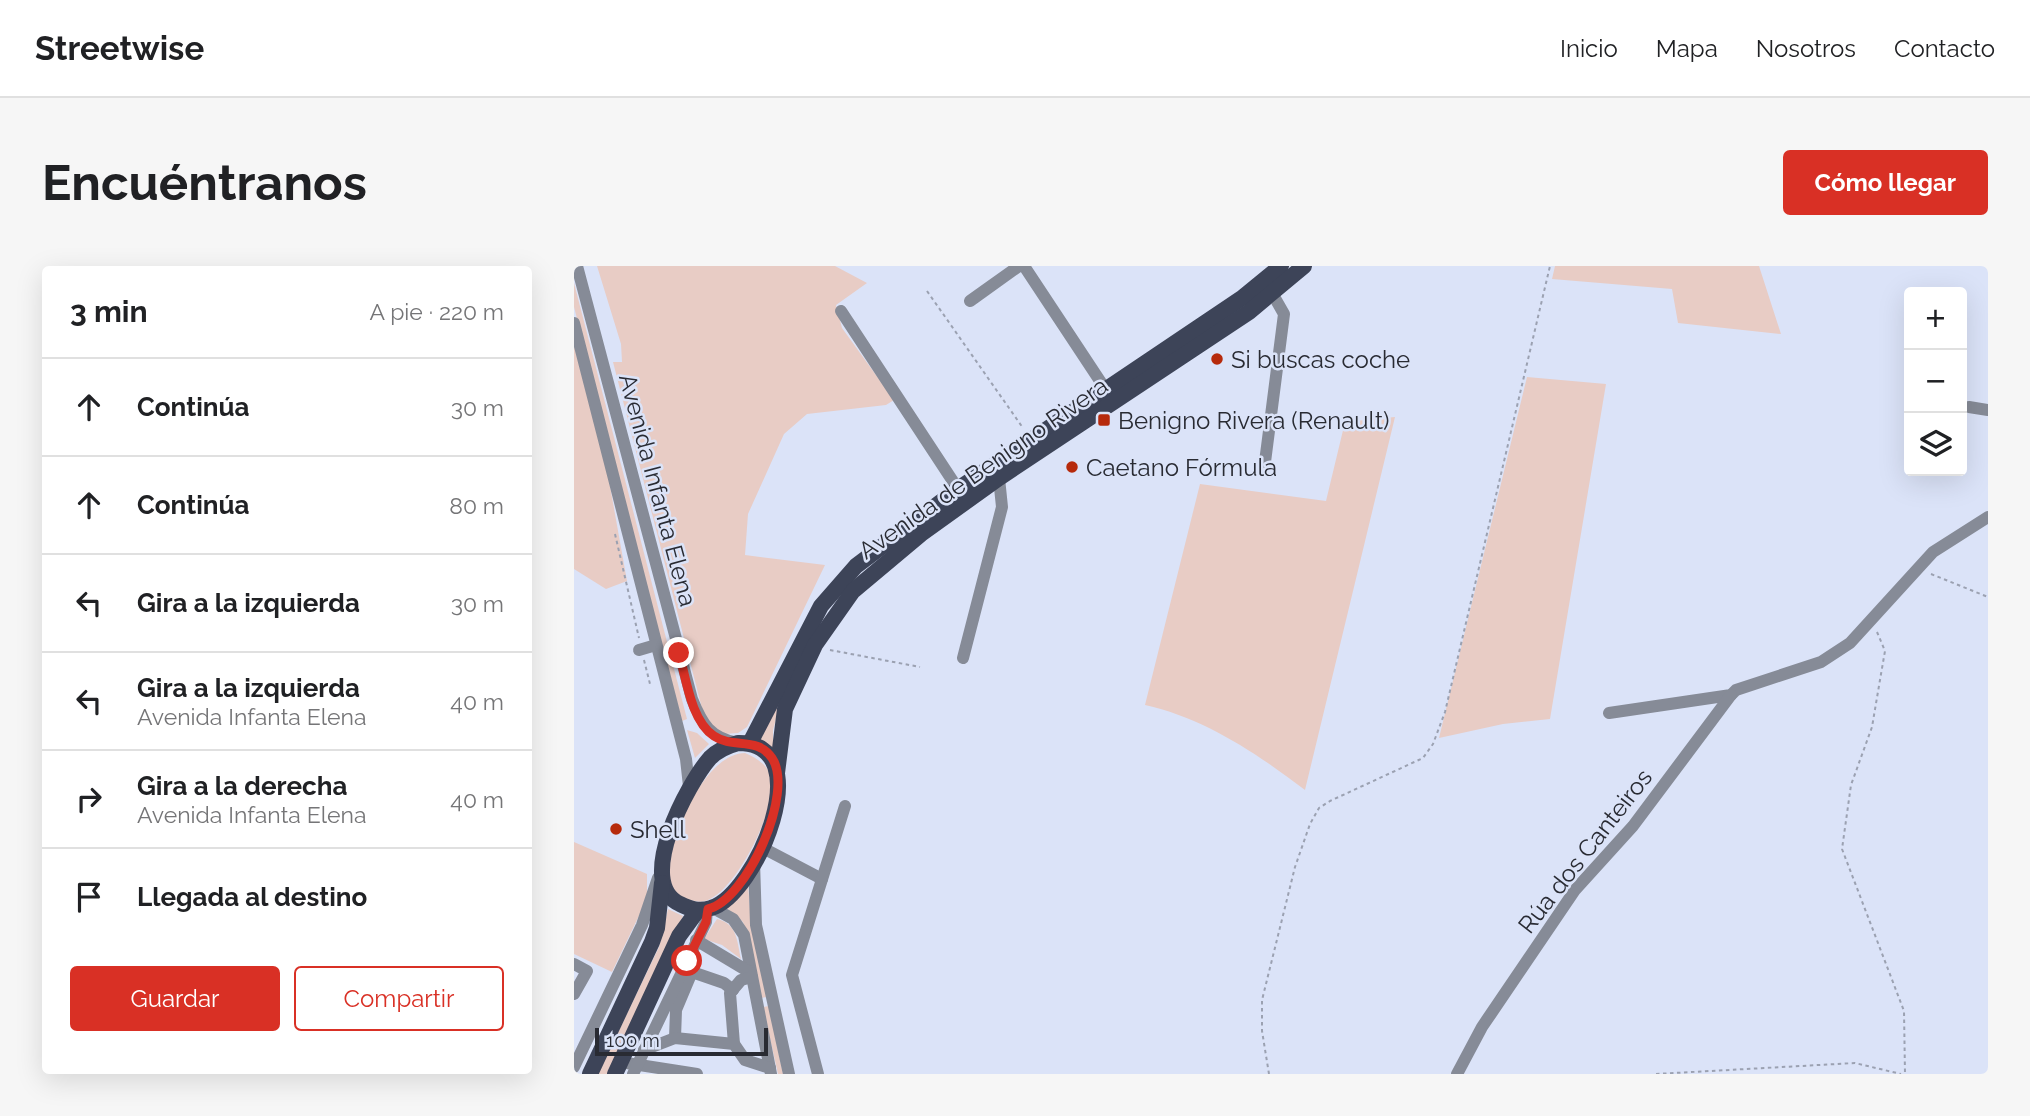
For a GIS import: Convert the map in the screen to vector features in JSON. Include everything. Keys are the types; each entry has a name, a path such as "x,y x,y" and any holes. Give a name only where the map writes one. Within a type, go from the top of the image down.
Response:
{"main road":[{"name":"Avenida de Benigno Rivera","path":"744,743 821,606 856,566 958,489 1242,298 1281,266"},
{"name":"Avenida de Benigno Rivera","path":"706,909 729,897 758,853 772,820 779,789 777,773 785,709 815,645 853,591 880,565 999,478 1250,312 1304,266"},
{"path":"590,1074 657,928 669,835 689,786 712,757 724,747 744,743 764,749 773,759 777,773"},
{"path":"662,875 675,902 706,909"},
{"path":"618,1068 689,919 706,909"}],"street":[{"name":"Avenida Infanta Elena","path":"577,266 692,699 701,722 713,736 744,743"},
{"path":"970,301 1022,266 1106,390"},
{"path":"1265,461 1284,314 1272,293"},
{"path":"841,312 958,489"},
{"name":"Avenida Infanta Elena","path":"574,323 686,759 689,786"},
{"path":"1969,407 1988,410"},
{"path":"963,659 1002,507 999,478"},
{"path":"1609,713 1731,695 1736,690 1821,662 1850,643 1933,552 1988,517"},
{"path":"639,650 656,645"},
{"name":"Rúa dos Canteiros","path":"1457,1074 1482,1027 1575,890 1633,826 1731,695"},
{"path":"818,1074 792,975 845,806"},
{"path":"789,1074 756,925 758,853 822,879"},
{"path":"574,1067 642,925 662,875"},
{"path":"675,1038 676,1010 706,909 733,919 744,936 770,1071"},
{"path":"696,940 751,975"},
{"path":"574,964 587,971 574,994"},
{"path":"635,1070 684,979 692,972 724,983 733,990"},
{"path":"751,975 741,980 730,993 734,1044 745,1060 770,1071"},
{"path":"574,1034 587,1040"},
{"path":"645,1050 675,1038 734,1044"},
{"path":"618,1068 697,1074"}],"path":[{"path":"1269,1074 1262,1031 1262,1000 1295,867 1310,824 1318,808 1423,758 1433,744 1445,712 1550,266"},
{"path":"927,291 1031,440"},
{"path":"1916,569 1988,597"},
{"path":"1656,1074 1855,1063 1903,1074 1904,1012 1842,849 1850,785 1872,727 1885,651 1873,620"},
{"path":"815,645 920,667"}],"shaded area":[{"path":"597,266 835,266 867,283 836,305 842,328 894,400 886,405 807,414 784,434 748,514 745,555 825,565 747,727 738,733 723,734 705,720 613,362 622,362 621,344"},
{"path":"1555,266 1759,266 1781,334 1678,323 1672,289 1552,279"},
{"path":"574,283 687,719 682,721 574,307"},
{"path":"574,345 608,475 627,581 606,589 574,569"},
{"path":"1527,377 1606,384 1550,719 1503,724 1439,738"},
{"path":"1395,417 1305,790 1230,739 1188,719 1145,705 1200,484 1326,501 1345,422"},
{"path":"776,707 779,708 773,730 773,750 759,740"},
{"path":"687,730 697,733 709,744 695,758"},
{"path":"745,753 761,762 771,778 768,808 762,826 743,863 721,891 703,901 684,898 672,888 669,867 689,804 715,768 729,757"},
{"path":"574,842 647,874 647,899 612,972 574,954"},
{"path":"748,884 751,922 767,997 761,998 743,922 726,908"},
{"path":"668,909 683,916 608,1074 598,1074 659,947"},
{"path":"717,919 729,924 732,929 741,959 722,945 704,939"},
{"path":"769,1006 783,1074 778,1074 763,1007"}],"place":[{"name":"Si buscas coche","path":"1217,359"},
{"name":"Benigno Rivera (Renault)","path":"1104,420"},
{"name":"Caetano Fórmula","path":"1072,467"},
{"name":"Shell","path":"616,829"}],"route":[{"path":"679,653 701,722 713,736 738,743 750,743 764,749 773,759 779,789 772,820 761,847 729,897 708,909 706,922 687,961"}]}
